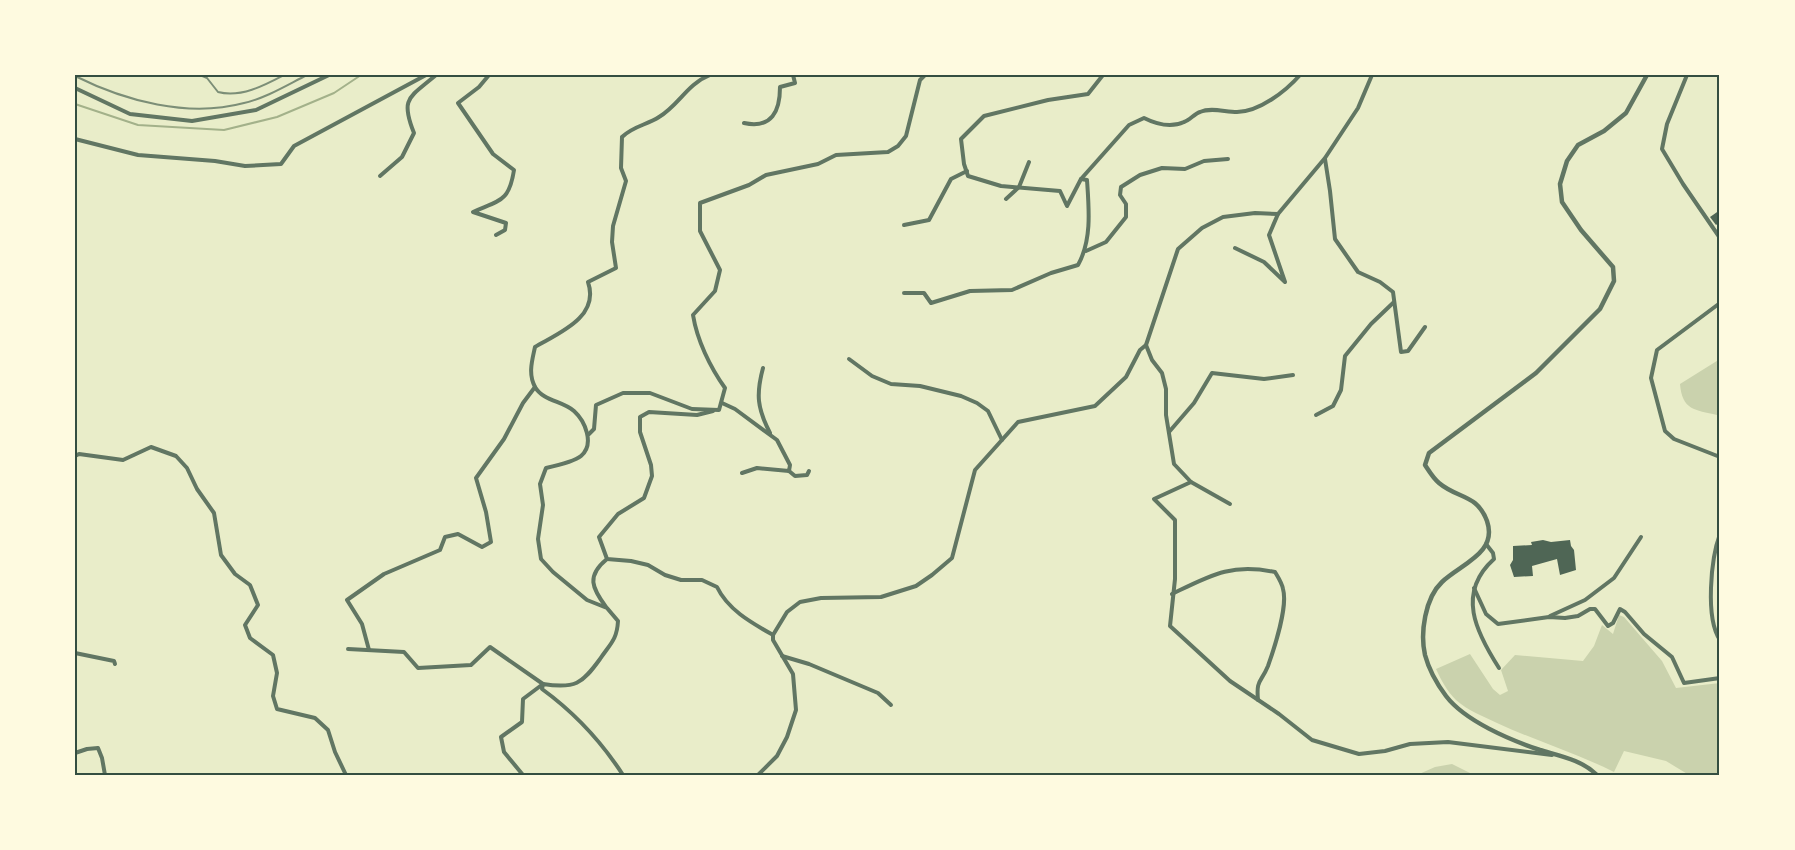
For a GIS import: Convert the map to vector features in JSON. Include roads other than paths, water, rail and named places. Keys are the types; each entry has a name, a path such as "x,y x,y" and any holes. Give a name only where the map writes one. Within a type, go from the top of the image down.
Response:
{"street":[{"path":"75,88 130,114 192,121 256,110 328,75"},
{"path":"75,139 138,155 215,161 245,166 281,164 294,146 426,75"},
{"path":"380,176 402,157 414,134 406,113 409,98 436,75"},
{"path":"489,75 479,87 458,103 493,154 514,170 512,186 504,199 473,212 506,223 505,231 496,236"},
{"path":"607,608 587,600 541,559 538,539 543,506 540,484 546,468 581,456 587,446 588,435 574,410 541,395 535,387 530,371 535,347 580,318 588,306 590,290 588,282 616,268 612,242 613,226 626,181 621,168 622,137 631,129 661,116 699,79 710,75"},
{"path":"744,123 756,126 769,120 780,105 780,87 795,83 793,75"},
{"path":"719,410 725,388 712,370 695,329 693,315 715,291 720,270 700,231 700,203 749,185 766,175 818,164 836,155 888,152 898,146 906,136 920,80 925,75"},
{"path":"1103,75 1088,94 1048,100 984,116 961,140 969,176 1001,186 1060,191 1067,206 1081,179 1129,126 1136,122 1144,118 1158,125 1184,123 1200,112 1219,110 1238,112 1257,108 1281,92 1300,75"},
{"path":"1235,248 1264,261 1286,282 1269,235 1278,214 1325,158 1358,108 1372,75"},
{"path":"1597,775 1586,765 1526,745 1462,713 1437,683 1425,655 1424,641 1426,617 1434,591 1442,582 1481,552 1489,533 1480,507 1474,500 1439,483 1425,465 1429,453 1536,373 1600,309 1614,282 1613,267 1581,231 1562,202 1560,184 1567,161 1578,145 1604,131 1626,113 1647,75"},
{"path":"1688,75 1667,124 1662,149 1720,238"},
{"path":"1325,158 1335,239 1358,272 1380,282 1393,292 1401,352 1408,351 1425,327"},
{"path":"1086,251 1106,243 1126,217 1126,204 1120,195 1121,187 1140,175 1162,168 1185,169 1204,161 1228,159"},
{"path":"1006,199 1018,187 1029,162"},
{"path":"904,225 929,220 951,179 967,171"},
{"path":"904,293 924,293 931,303 970,291 1012,290 1051,273 1077,265 1086,251 1090,213 1087,180 1081,179"},
{"path":"758,775 777,756 787,737 796,710 793,674 773,640 773,635 787,612 800,602 821,598 881,597 916,586 932,575 952,558 975,470 1018,422 1095,406 1126,376 1140,350 1146,345 1178,249 1202,228 1223,217 1255,213 1278,214"},
{"path":"1316,415 1333,406 1341,390 1345,356 1371,324 1394,301"},
{"path":"1720,303 1657,350 1651,378 1665,431 1674,439 1720,457"},
{"path":"1146,345 1152,360 1162,373 1166,389 1166,415 1174,464 1191,482 1230,504"},
{"path":"849,359 872,376 891,384 920,386 961,396 977,403 988,411 1002,440"},
{"path":"763,368 758,389 760,414 772,436"},
{"path":"1168,433 1194,404 1212,373 1264,379 1293,375"},
{"path":"369,650 362,624 347,600 384,574 440,550 445,537 458,534 482,547 491,542 486,512 476,478 504,439 523,403 535,387"},
{"path":"588,435 594,429 596,405 623,393 650,393 692,409 719,410"},
{"path":"722,403 735,408 777,440 790,465 789,471"},
{"path":"607,559 599,537 618,514 644,498 652,476 651,465 640,432 640,417 649,412 697,415 719,410"},
{"path":"75,456 79,454 123,460 151,447 176,456 187,468 197,489 214,513 221,555 235,574 250,585 258,605 244,625 250,639 273,655 277,673 273,696 277,709 315,718 328,730 346,775"},
{"path":"742,473 757,468 789,471 795,476 807,475 809,471"},
{"path":"1191,482 1154,499 1175,520 1175,579 1170,626 1230,681 1279,714 1312,741 1359,754 1385,751 1410,744 1448,742 1559,756"},
{"path":"1720,534 1711,576 1712,606 1716,634 1720,640"},
{"path":"1549,617 1585,600 1614,578 1641,537"},
{"path":"1486,544 1493,553 1494,559 1480,574 1471,601 1482,641 1499,668"},
{"path":"348,649 404,652 418,668 471,665 490,647 543,684 567,686 579,682 592,672 613,643 618,629 618,621 596,594 592,581 597,567 607,559 648,565 665,575 681,580 702,580 717,587 723,600 748,620 773,635"},
{"path":"1172,594 1217,572 1256,568 1275,572 1284,590 1281,621 1267,668 1257,684 1258,700"},
{"path":"1474,588 1486,614 1498,624 1549,617 1578,616 1590,609 1595,609 1608,626 1613,623 1620,609 1644,634 1672,657 1684,683 1720,678"},
{"path":"75,653 114,661 116,664"},
{"path":"781,656 809,664 878,693 891,705"},
{"path":"523,775 504,752 501,737 522,722 523,699 543,684"},
{"path":"543,684 542,689 578,719 607,750 623,775"},
{"path":"75,753 98,748 105,775"}],"waterway":[{"path":"75,104 138,125 224,130 277,117 334,93 361,75"}],"railway":[{"path":"200,75 207,78 218,92 227,93 252,90 284,75"},
{"path":"75,76 136,99 179,108 201,109 252,101 307,75"}]}
